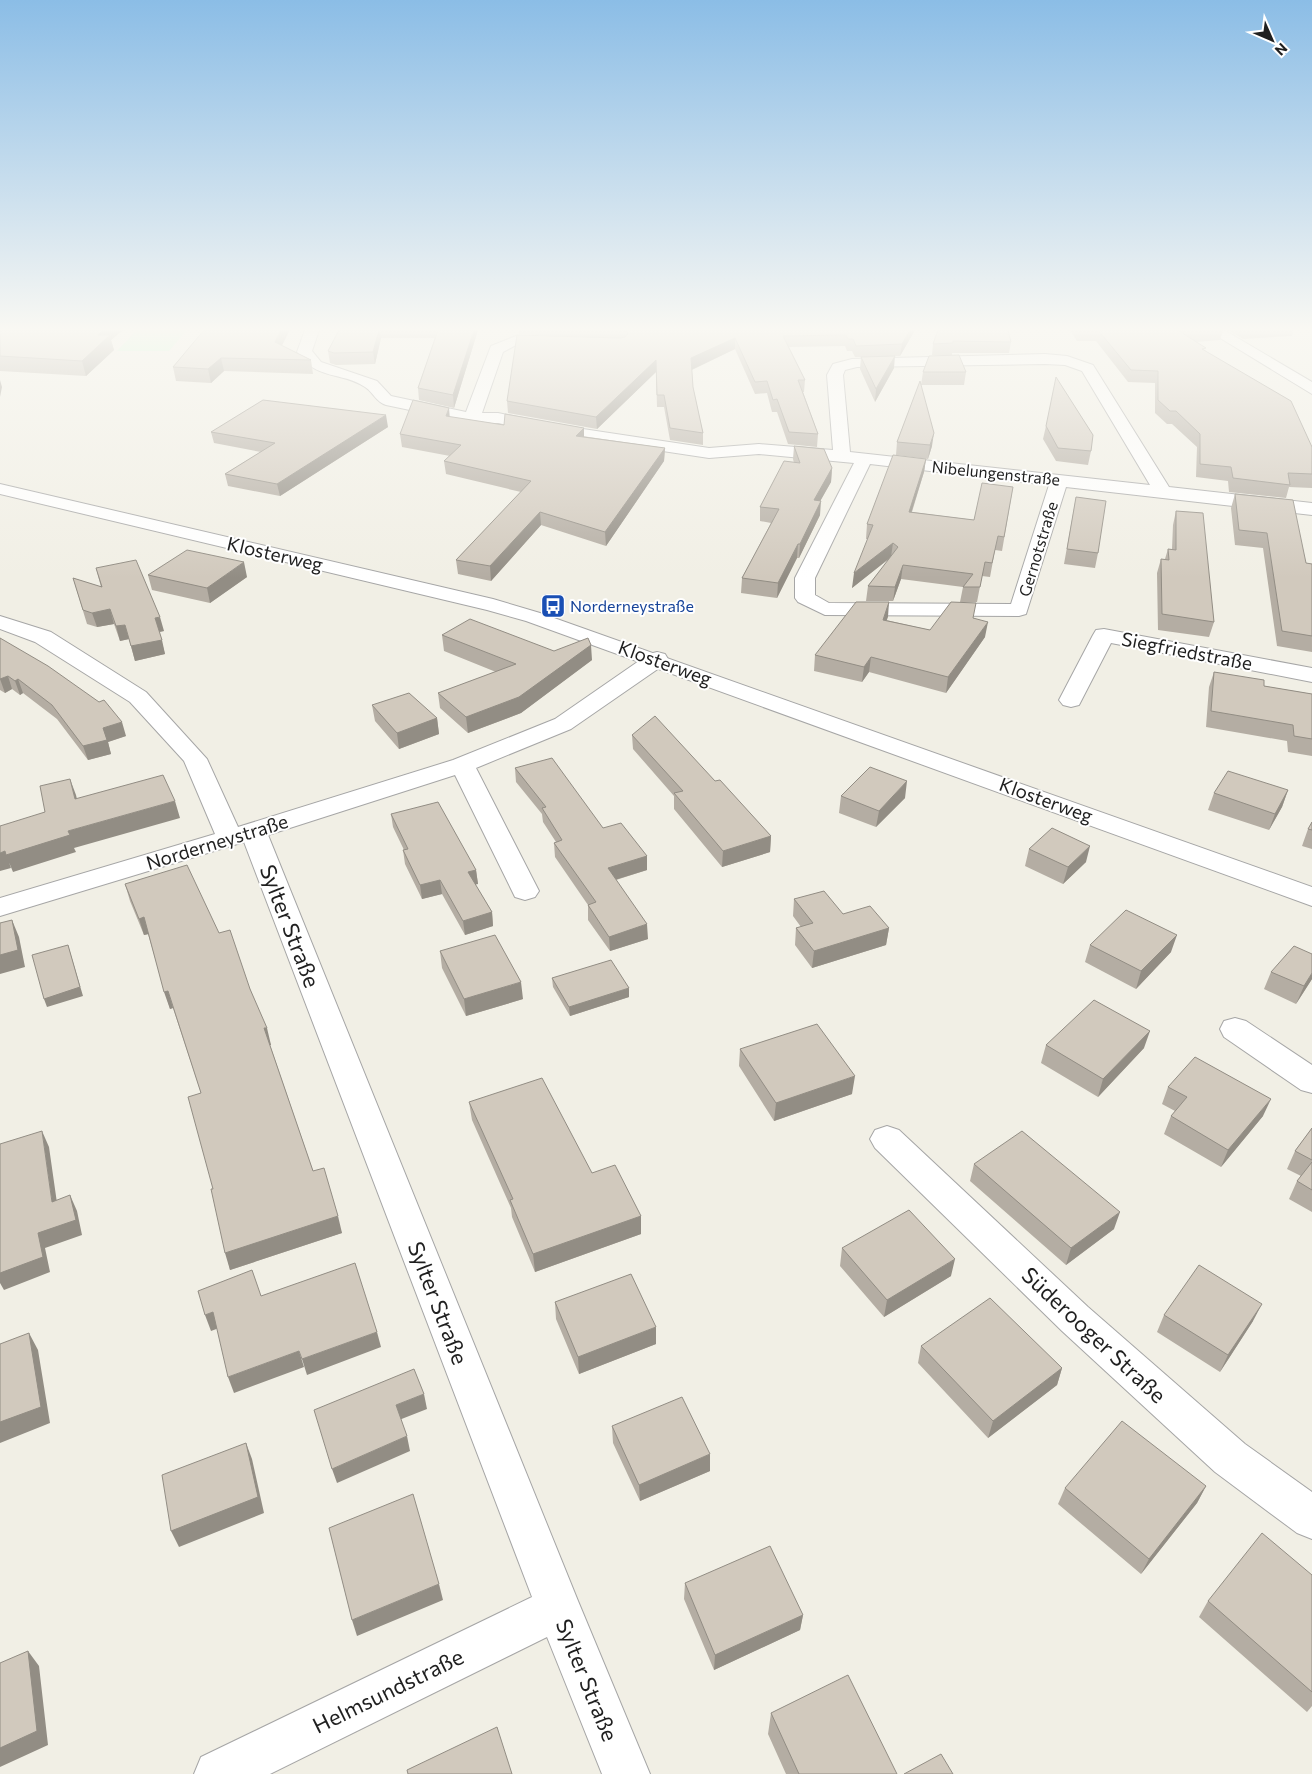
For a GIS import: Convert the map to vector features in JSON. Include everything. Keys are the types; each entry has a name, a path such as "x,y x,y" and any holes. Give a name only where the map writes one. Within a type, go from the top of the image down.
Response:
{"street":[{"name":"Nibelungenstraße","path":"447,413 472,418 498,418 563,431 709,453 759,449 864,458 1312,509"},
{"path":"472,418 474,413"},
{"path":"838,413 842,456"},
{"path":"1115,413 1163,492"},
{"name":"Gernotstraße","path":"864,458 804,578 805,598 826,609 1019,610 1059,480"},
{"name":"Klosterweg","path":"0,489 493,605 657,660 1312,897"},
{"name":"Sylter Straße","path":"0,622 43,637 138,697 195,759 242,835 626,1774"},
{"name":"Siegfriedstraße","path":"1071,700 1104,635 1312,675"},
{"name":"Norderneystraße","path":"0,907 242,835 462,765 563,724 657,660"},
{"path":"462,765 525,891"},
{"path":"1236,1029 1312,1081"},
{"name":"Süderooger Straße","path":"887,1139 1075,1318 1230,1458 1312,1518"},
{"name":"Helmsundstraße","path":"218,1774 558,1608"}],"building":[{"path":"242,413 368,413 386,415 277,484 225,474 275,443 211,432"},
{"path":"408,413 447,413 446,416 504,425 505,414 584,428 576,436 665,448 605,532 540,512 490,566 456,560 531,481 444,461 461,445 400,434"},
{"path":"573,413 600,413 596,417"},
{"path":"667,413 699,413 703,433 670,428"},
{"path":"782,413 810,413 818,434 789,432"},
{"path":"908,413 929,413 934,433 930,445 897,442"},
{"path":"1049,413 1079,413 1093,435 1091,451 1058,448 1046,426"},
{"path":"1178,413 1296,413 1312,447 1312,474 1288,473 1290,485 1233,478 1231,467 1200,464 1200,434"},
{"path":"794,446 824,449 832,468 814,500 821,501 778,583 742,578 779,509 760,507 784,461 800,463"},
{"path":"893,455 926,459 909,512 974,520 982,483 1013,487 1004,537 998,536 992,563 985,562 980,587 963,587 973,574 903,565 895,587 868,586 898,547 893,543 854,573 873,525 867,524"},
{"path":"1235,494 1293,500 1306,563 1312,564 1312,636 1282,631 1267,533 1239,530"},
{"path":"1076,497 1106,501 1098,553 1067,549"},
{"path":"1176,511 1203,513 1214,622 1162,614 1161,559 1169,560 1168,549 1176,550"},
{"path":"187,550 244,562 207,588 148,575"},
{"path":"136,560 160,617 155,618 162,640 131,646 125,625 116,626 110,609 92,613 83,610 73,578 102,587 96,568"},
{"path":"856,602 889,602 883,620 930,630 951,602 976,603 973,618 988,622 948,677 871,657 864,667 815,655"},
{"path":"470,619 554,651 588,638 591,645 519,697 466,717 438,693 516,664 442,635"},
{"path":"0,638 48,666 99,702 104,700 122,722 103,728 107,740 83,746 52,705 18,679 15,681 8,676 0,679"},
{"path":"1214,672 1264,680 1264,686 1312,694 1312,739 1294,736 1293,725 1211,711"},
{"path":"409,693 437,718 397,733 372,705"},
{"path":"655,716 715,781 720,780 771,836 723,851 674,793 683,791 632,735"},
{"path":"552,758 603,828 621,823 647,856 608,868 647,924 609,937 588,905 596,902 554,843 562,840 542,808 546,807 515,768"},
{"path":"870,767 907,781 879,811 841,796"},
{"path":"1228,771 1288,790 1275,814 1214,793"},
{"path":"163,775 175,801 68,831 70,835 6,855 5,851 0,853 0,826 45,812 40,786 70,779 75,799"},
{"path":"438,802 476,870 468,872 492,912 463,921 440,880 420,885 403,850 408,849 391,814"},
{"path":"1312,822 1312,830 1308,829"},
{"path":"1052,828 1090,846 1068,867 1029,849"},
{"path":"187,865 219,933 230,930 250,989 267,1028 264,1028 313,1171 324,1168 338,1216 225,1253 211,1189 213,1189 188,1097 201,1093 168,991 164,992 144,917 139,919 125,884"},
{"path":"824,891 843,914 870,906 889,928 814,951 796,928 813,923 794,899"},
{"path":"1126,910 1177,935 1141,971 1090,945"},
{"path":"12,920 18,950 0,955 0,923"},
{"path":"495,935 521,982 464,999 440,951"},
{"path":"68,945 80,987 44,999 32,955"},
{"path":"1294,946 1312,954 1312,973 1304,986 1271,972"},
{"path":"611,960 629,988 569,1007 552,978"},
{"path":"1094,1000 1150,1031 1103,1079 1046,1045"},
{"path":"817,1024 855,1076 776,1103 740,1049"},
{"path":"1195,1057 1271,1099 1228,1150 1171,1116 1187,1097 1168,1087"},
{"path":"542,1078 592,1173 615,1165 641,1216 533,1254 510,1200 513,1199 469,1102"},
{"path":"1312,1128 1312,1160 1295,1151"},
{"path":"42,1131 52,1202 70,1195 76,1220 38,1233 43,1257 0,1273 0,1144"},
{"path":"1022,1131 1120,1212 1071,1248 974,1164"},
{"path":"1312,1162 1312,1190 1297,1181"},
{"path":"909,1210 955,1259 887,1300 842,1248"},
{"path":"355,1263 377,1332 302,1359 299,1351 228,1377 213,1312 205,1315 198,1291 252,1270 261,1296"},
{"path":"1199,1265 1262,1304 1228,1355 1164,1315"},
{"path":"631,1274 656,1327 578,1357 555,1302"},
{"path":"990,1298 1062,1368 993,1421 921,1346"},
{"path":"29,1333 41,1407 0,1422 0,1344"},
{"path":"414,1369 424,1394 396,1405 407,1436 332,1469 314,1410"},
{"path":"682,1397 710,1454 639,1485 612,1426"},
{"path":"1122,1421 1206,1486 1149,1559 1065,1488"},
{"path":"246,1443 258,1497 171,1531 162,1475"},
{"path":"413,1494 439,1584 352,1620 329,1528"},
{"path":"1262,1533 1312,1575 1312,1692 1208,1601"},
{"path":"770,1546 803,1615 715,1655 685,1583"},
{"path":"28,1651 37,1731 0,1748 0,1663"},
{"path":"848,1675 897,1774 799,1774 771,1713"},
{"path":"497,1727 512,1774 408,1774 407,1770"},
{"path":"941,1754 953,1774 904,1774"}],"place":[{"name":"Norderneystraße","path":"553,606"}]}
